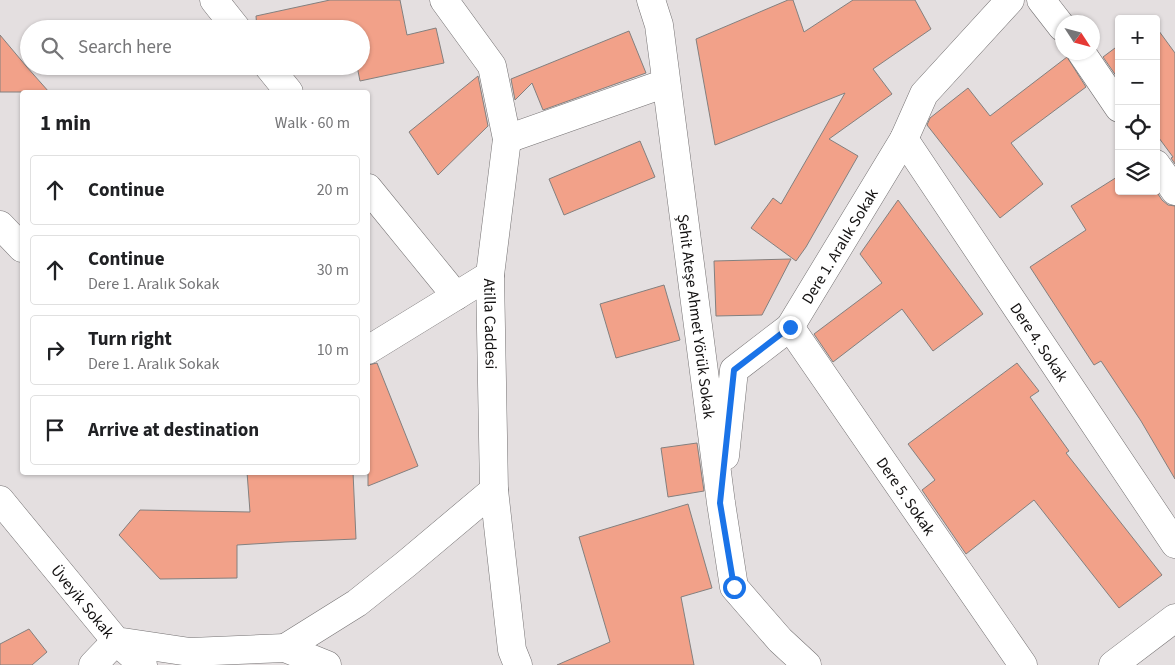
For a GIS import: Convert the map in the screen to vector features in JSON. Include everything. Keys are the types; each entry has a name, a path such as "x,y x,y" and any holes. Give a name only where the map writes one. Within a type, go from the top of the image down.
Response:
{"street":[{"path":"214,0 230,20"},
{"name":"Atilla Caddesi","path":"444,0 492,66 507,139 490,275 494,490 512,650 518,665"},
{"name":"Şehit Ateşe Ahmet Yörük Sokak","path":"651,0 659,26 720,503 734,587 780,640 807,665"},
{"name":"Dere 1. Aralık Sokak","path":"720,503 734,370 790,327 904,139 924,94 1010,0"},
{"path":"1041,0 1055,18"},
{"path":"1086,60 1117,105"},
{"path":"276,75 288,90"},
{"path":"507,139 666,83"},
{"name":"Dere 4. Sokak","path":"904,139 1175,544"},
{"path":"1160,170 1175,191"},
{"path":"370,190 456,296"},
{"path":"0,225 20,246"},
{"path":"370,349 490,275"},
{"name":"Dere 5. Sokak","path":"790,327 1024,665"},
{"name":"Üveyik Sokak","path":"286,648 357,603 494,490"},
{"name":"Üveyik Sokak","path":"0,500 116,641 190,652 286,648 328,665"},
{"path":"1113,665 1175,618"},
{"path":"93,665 116,641 143,665"}],"building":[{"path":"330,0 400,0 407,35 436,28 444,63 360,81 359,75 370,75 370,20 256,20 256,16"},
{"path":"788,0 793,0 804,32 853,0 915,0 931,29 873,69 892,94 829,139 858,156 796,261 751,228 773,198 781,204 845,93 715,145 696,39"},
{"path":"629,31 646,73 543,110 532,83 515,100 511,79"},
{"path":"1160,32 1175,53 1175,164 1171,158 1173,157 1160,139"},
{"path":"0,35 20,59 20,75 34,75 47,90 0,92"},
{"path":"1115,48 1115,74 1103,57"},
{"path":"1063,60 1069,60 1086,87 1011,143 1043,184 1000,218 927,125 930,118 968,88 990,116"},
{"path":"478,76 488,126 438,175 409,132"},
{"path":"640,141 655,177 564,215 549,179"},
{"path":"1115,178 1115,195 1159,195 1168,205 1175,206 1175,479 1141,421 1101,361 1094,365 1030,267 1086,230 1071,206"},
{"path":"898,200 983,314 933,351 902,309 833,362 814,334 882,283 860,254"},
{"path":"791,259 762,315 716,316 714,261"},
{"path":"664,285 680,340 616,358 600,304"},
{"path":"377,363 418,466 368,486 368,475 370,475 370,365"},
{"path":"1017,363 1039,391 1030,397 1069,451 1066,453 1162,575 1119,608 1034,500 966,554 922,490 935,480 908,444"},
{"path":"697,443 704,491 668,497 661,448"},
{"path":"247,475 353,475 356,539 237,545 237,578 160,579 119,535 140,510 250,512"},
{"path":"688,504 712,588 681,597 694,665 557,665 610,642 579,537"},
{"path":"29,629 47,652 32,665 0,665 0,644"}],"route":[{"path":"734,587 720,503 734,370 790,327"}]}
